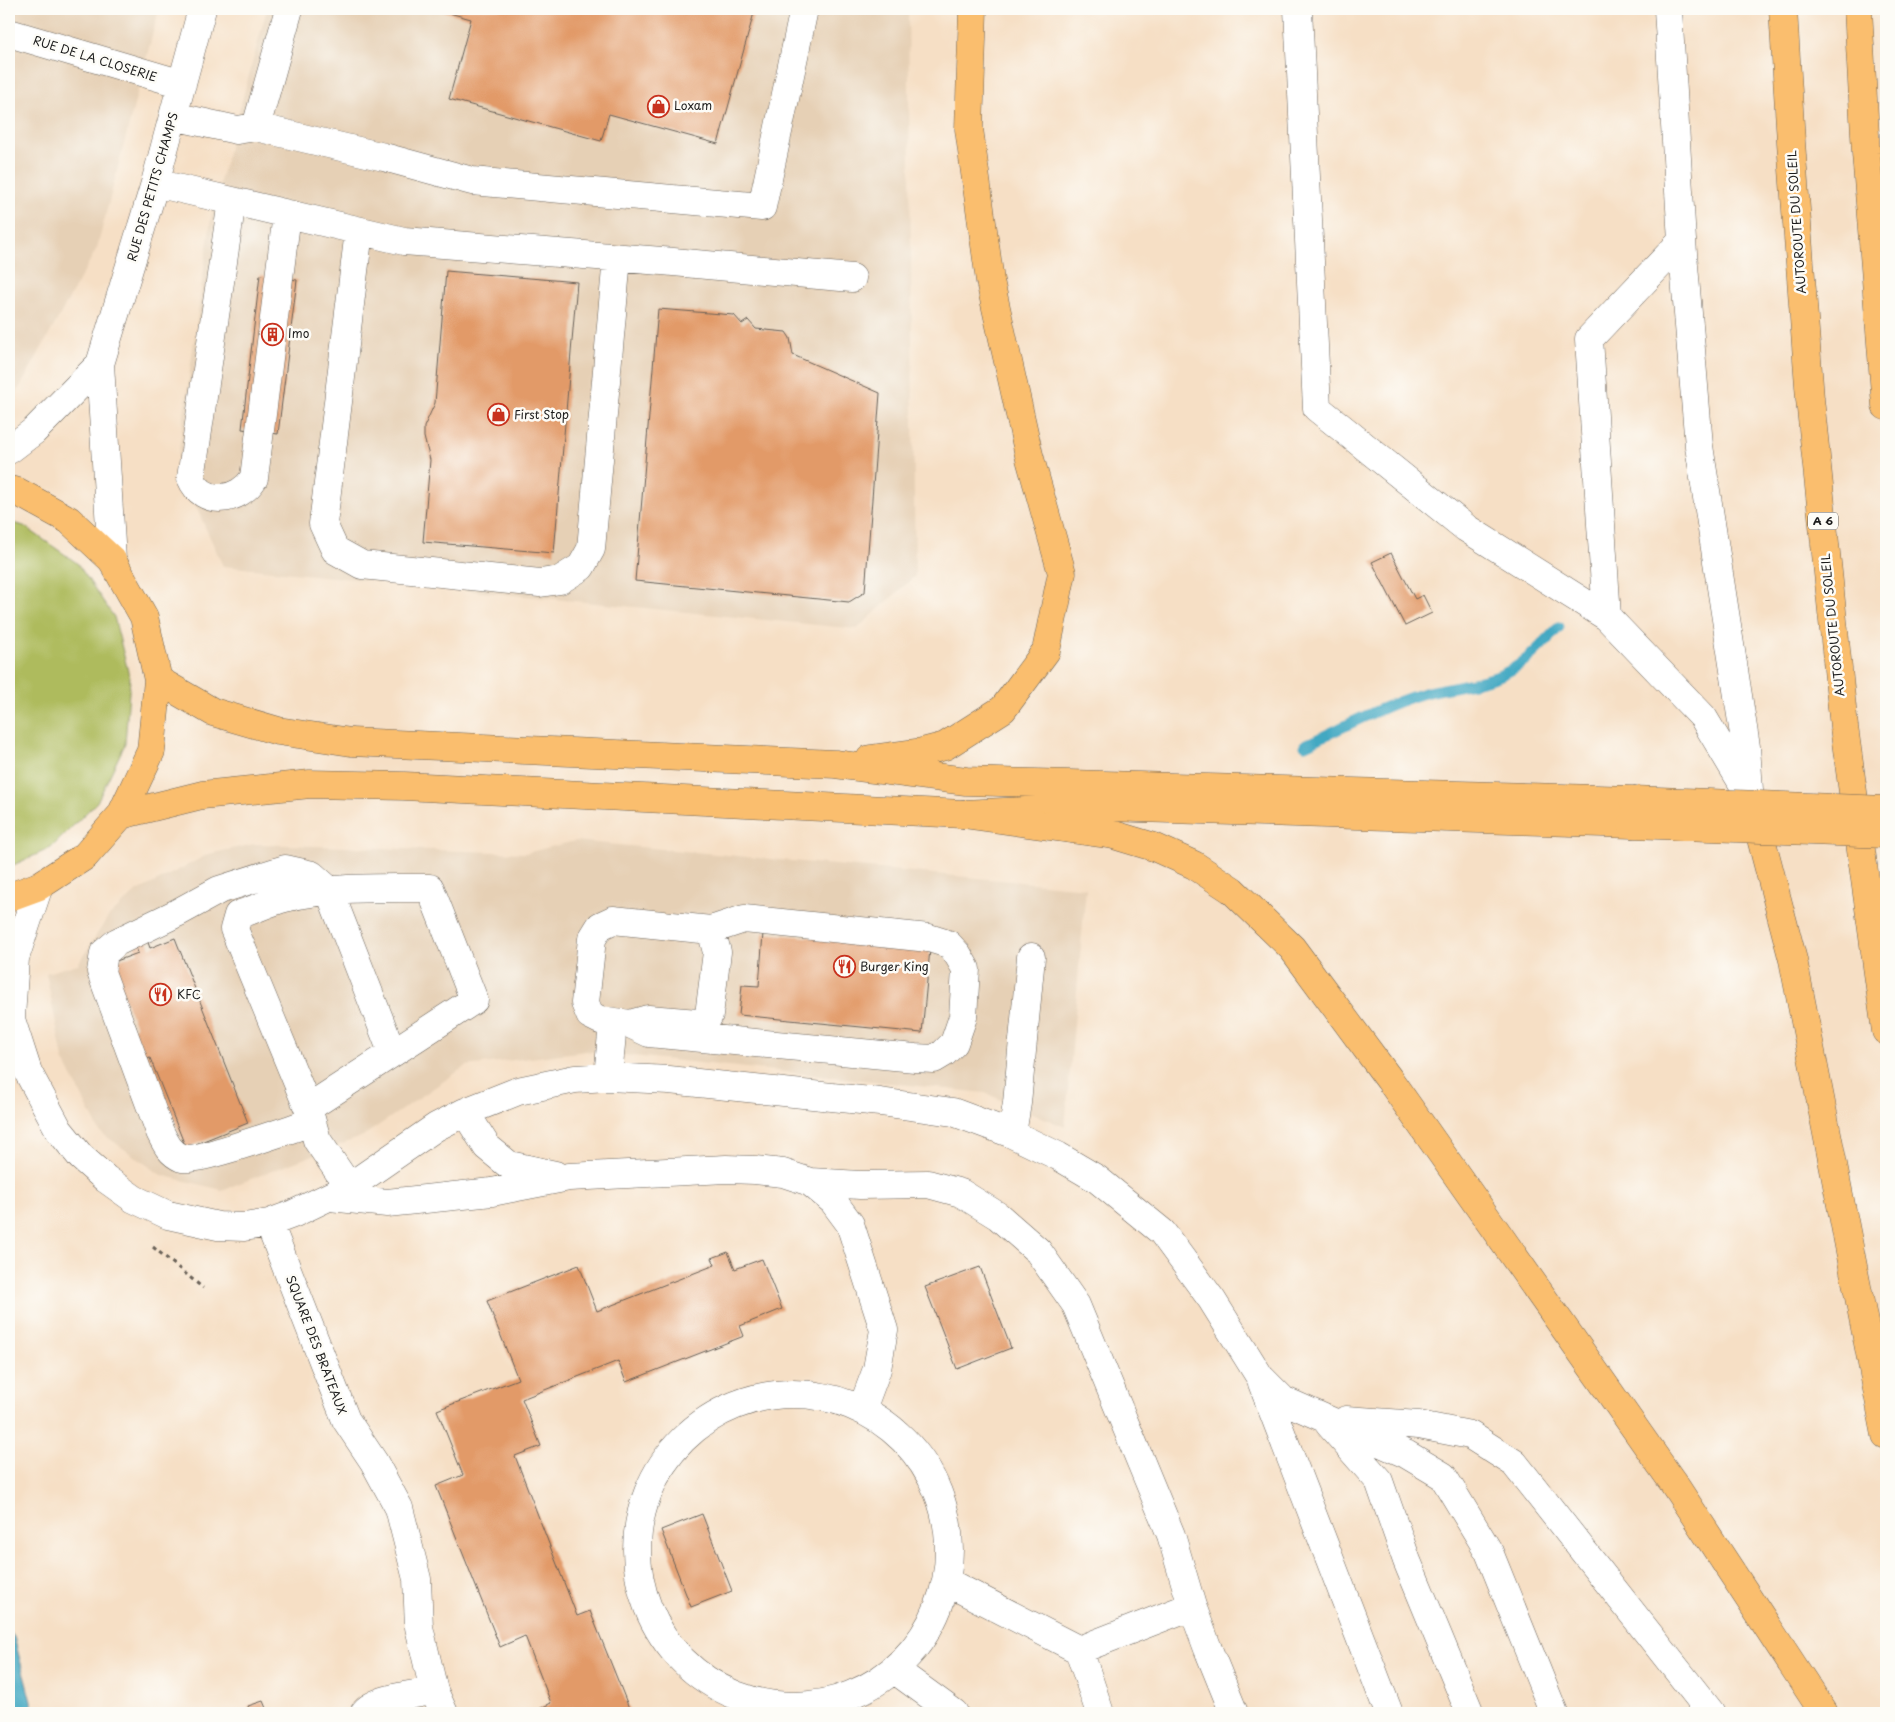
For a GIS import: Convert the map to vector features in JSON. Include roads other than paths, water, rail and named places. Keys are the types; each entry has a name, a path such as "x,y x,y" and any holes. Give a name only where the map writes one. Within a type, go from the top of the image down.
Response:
{"main road":[{"path":"835,764 922,752 945,746 1003,709 1046,651 1062,573 1029,455 990,282 969,129 973,9"},
{"name":"AUTOROUTE DU SOLEIL","path":"1783,9 1791,152 1810,399 1844,727 1886,1031"},
{"path":"1858,9 1866,153 1886,406"},
{"path":"9,490 18,492 70,520 112,560 144,617 158,680 151,751 121,815 85,856 39,886 9,897"},
{"path":"158,680 213,712 278,731 351,742 835,764 966,781 1632,812 1886,834"},
{"path":"121,815 202,795 310,784 404,786 963,814 1114,835 1154,847 1194,864 1232,890 1292,948 1389,1079 1672,1481 1824,1713"},
{"path":"1749,794 1793,960 1886,1435"},
{"path":"963,814 1107,807 1632,812 1886,810"}],"street":[{"name":"RUE DES PETITS CHAMPS","path":"112,560 100,364 155,183 202,9"},
{"path":"256,128 289,9"},
{"path":"173,116 238,130 256,128 384,157 472,181 762,207 804,9"},
{"path":"1298,9 1316,408 1466,528 1607,617 1703,718 1749,794"},
{"path":"1668,9 1682,241 1699,446 1746,746 1749,794"},
{"name":"RUE DE LA CLOSERIE","path":"9,33 182,84"},
{"path":"155,183 404,242 852,278"},
{"path":"232,201 191,478 199,489 207,495 216,498 235,496 250,485 254,478 287,214"},
{"path":"359,230 323,524 335,550 362,565 540,583 560,580 581,567 591,549 617,258"},
{"path":"1607,617 1589,339 1682,241"},
{"name":"RUE DES PETITS CHAMPS","path":"9,450 34,431 100,364"},
{"path":"339,1192 317,1140 310,1115 234,929 238,915 285,898 329,890 352,888 430,888 474,1000 392,1052 310,1115 204,1156 184,1159 170,1151 160,1132 101,972 104,953 117,942 219,890 285,869 312,875 329,890 392,1052"},
{"path":"39,886 16,958 10,1015 28,1072 59,1130 81,1157 106,1179 134,1199 168,1215 218,1226 244,1226 269,1223 339,1192 436,1127 465,1112 518,1091 575,1079 608,1077 669,1080 880,1102 954,1112 1012,1134 1058,1156 1097,1179 1162,1232 1212,1300 1260,1377 1389,1713"},
{"path":"744,919 929,938 948,944 958,954 966,970 963,1017 954,1043 944,1053 934,1059 649,1033 622,1023 600,1020 590,1015 585,1004 592,938 600,926 614,920 711,930 744,919"},
{"path":"622,1023 648,1019 698,1023 706,1021 709,1015 717,952 711,930"},
{"path":"1012,1134 1017,1103 1031,957"},
{"path":"608,1077 622,1023"},
{"path":"465,1112 487,1147 509,1165 569,1177"},
{"path":"339,1192 387,1203 492,1192 569,1177 745,1169 784,1173 810,1182 860,1185 928,1184 961,1193 998,1216 1038,1251 1076,1305 1171,1535 1192,1606 1234,1713"},
{"path":"810,1182 833,1201 850,1224 884,1330 877,1369 862,1409"},
{"name":"SQUARE DES BRATEAUX","path":"269,1223 346,1420 374,1462 399,1508 417,1579 419,1627 439,1702 391,1698 367,1709 364,1713"},
{"path":"1260,1377 1283,1400 1406,1454 1442,1476 1489,1552 1554,1713"},
{"path":"812,1394 862,1409 904,1439 934,1481 949,1530 947,1582 928,1630 895,1670 850,1696 800,1706 748,1700 702,1677 665,1640 642,1594 636,1543 646,1493 673,1448 712,1415 760,1396 812,1394"},
{"path":"1324,1419 1379,1481 1407,1562 1470,1713"},
{"path":"1324,1419 1419,1425 1470,1435 1514,1463 1711,1713"},
{"path":"947,1582 1078,1650 1100,1713"},
{"path":"1078,1650 1192,1606"},
{"path":"895,1670 954,1713"}],"water":[{"path":"9,1631 14,1637 34,1713 9,1713"}],"waterway":[{"path":"1305,745 1406,699 1487,680 1505,673 1523,662 1559,627"}],"place":[{"name":"Loxam","path":"658,106"},
{"name":"Imo","path":"272,334"},
{"name":"First Stop","path":"498,415"},
{"name":"Burger King","path":"844,967"},
{"name":"KFC","path":"161,995"}]}
